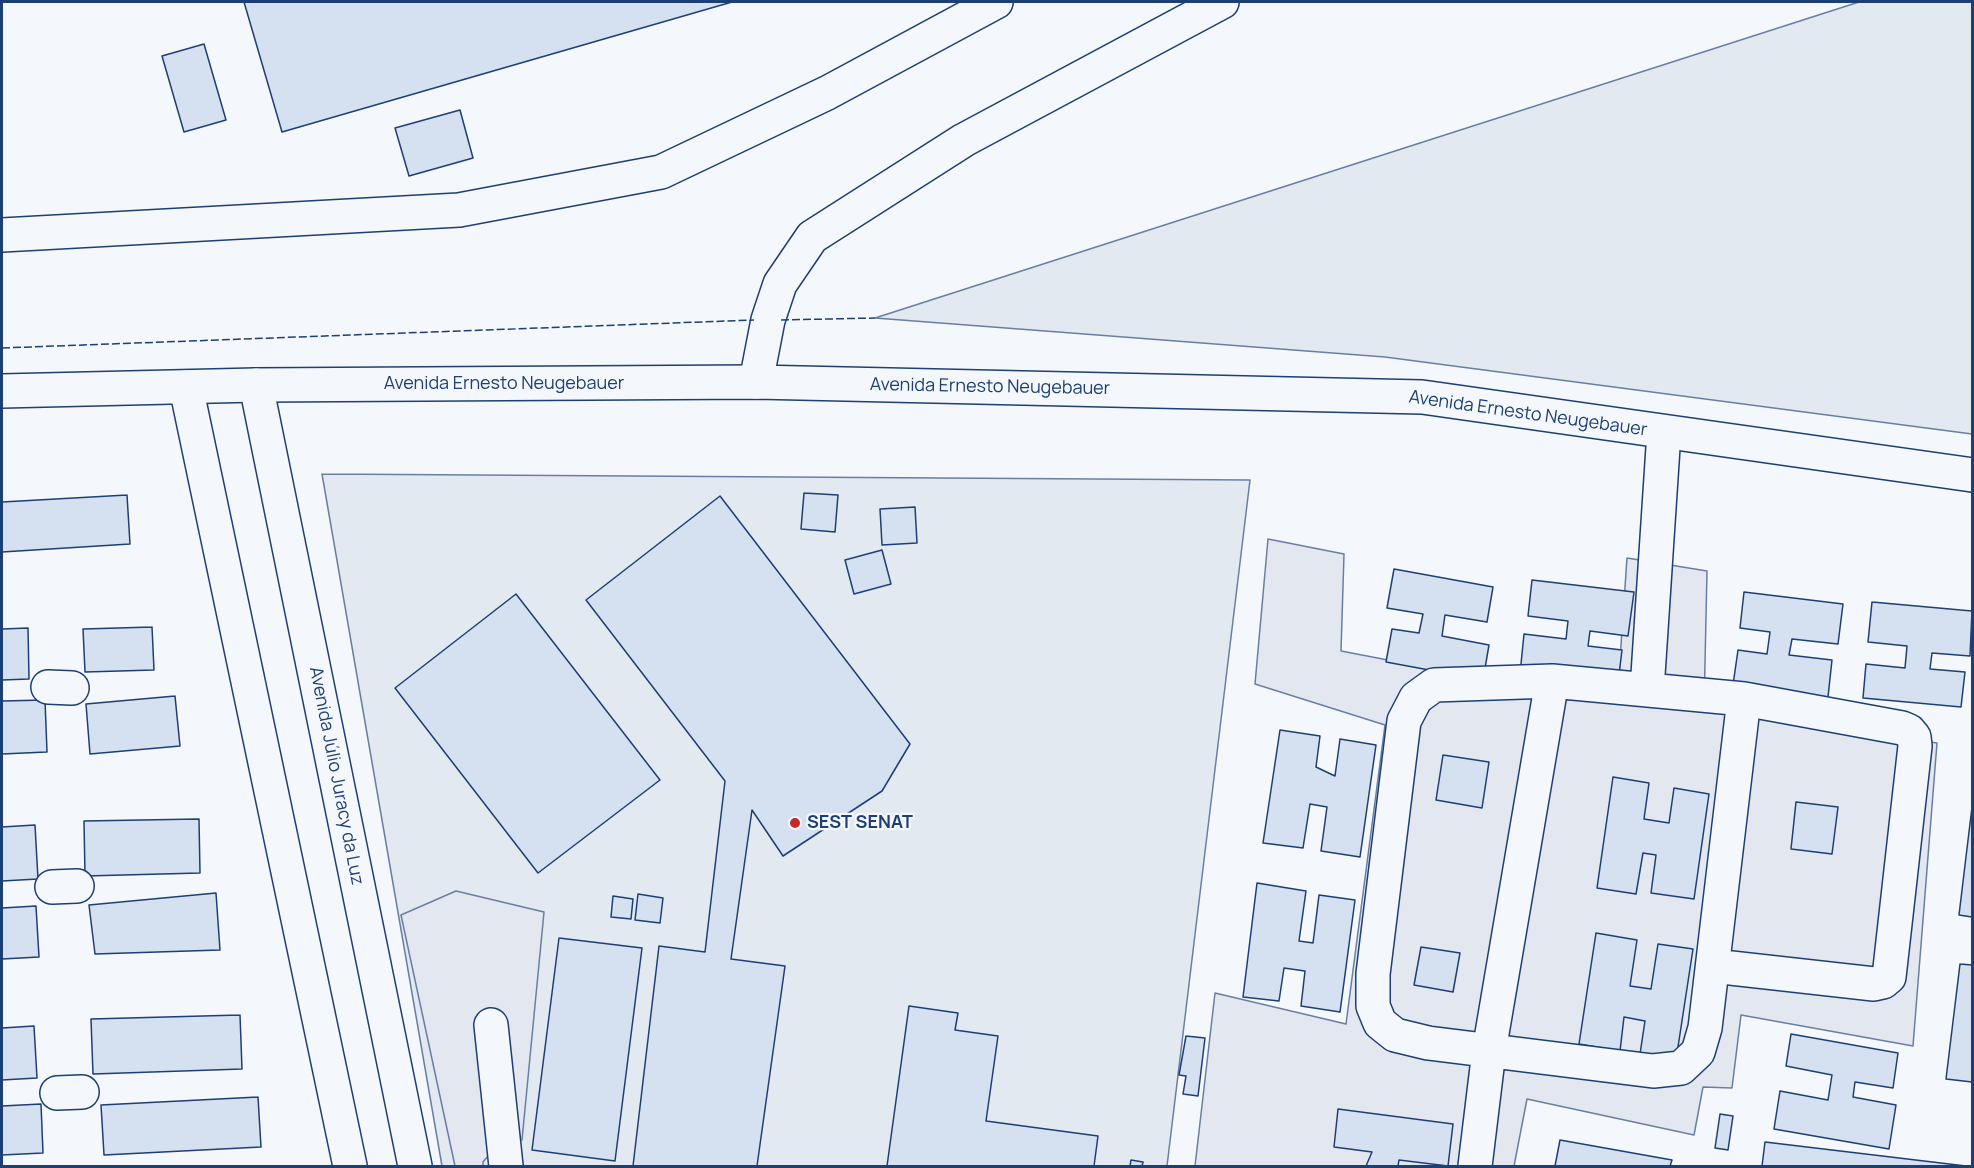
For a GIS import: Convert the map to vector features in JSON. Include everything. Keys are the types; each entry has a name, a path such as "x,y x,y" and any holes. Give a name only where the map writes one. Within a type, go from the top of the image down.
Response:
{"main road":[{"path":"2,235 459,210 661,172 827,93 996,2"},
{"path":"756,382 768,320 780,284 812,237 964,140 1222,2"},
{"name":"Avenida Ernesto Neugebauer","path":"2,391 256,385 756,382 1422,397 1972,475"},
{"name":"Avenida Júlio Juracy da Luz","path":"256,385 415,1167"},
{"path":"186,387 350,1167"},
{"path":"1647,690 1664,432"},
{"path":"1475,1167 1489,1051 1552,681"},
{"path":"1713,966 1874,984 1889,977 1892,969 1914,738 1902,728 1744,699 1552,681 1434,685 1416,699 1404,721 1373,974 1373,1006 1380,1023 1395,1035 1489,1051 1653,1071 1681,1068 1698,1052 1705,1028 1744,699"},
{"path":"491,1025 506,1167"}],"shaded area":[{"path":"1859,2 1972,2 1972,434 1385,357 875,318"},
{"name":"SEST SENAT","path":"322,474 1250,480 1167,1166 442,1166"},
{"path":"1268,539 1344,554 1341,651 1617,704 1627,558 1707,571 1704,709 1937,743 1913,1046 1741,1015 1732,1088 1703,1087 1694,1135 1527,1099 1514,1166 1195,1166 1215,993 1346,1024 1385,725 1255,684"},
{"path":"456,891 544,912 522,1140 498,1144 483,1162 483,1166 455,1166 401,915"}],"building":[{"path":"244,2 732,2 282,132"},
{"path":"204,44 226,120 184,132 162,56"},
{"path":"460,110 473,158 409,176 395,128"},
{"path":"804,493 838,495 835,532 801,529"},
{"path":"127,495 130,544 2,552 2,502"},
{"path":"720,496 910,744 882,791 783,856 752,810 731,959 785,966 757,1166 633,1166 659,946 705,952 725,781 586,600"},
{"path":"915,507 917,543 882,545 880,509"},
{"path":"882,550 891,584 854,594 845,560"},
{"path":"1394,569 1493,587 1487,622 1445,615 1442,636 1489,645 1483,680 1386,662 1392,629 1419,633 1423,614 1387,608"},
{"path":"1532,580 1634,592 1628,636 1590,631 1588,646 1622,650 1618,683 1520,674 1524,634 1566,639 1568,621 1528,616"},
{"path":"1744,592 1843,604 1838,644 1792,639 1789,655 1832,660 1828,697 1733,685 1738,650 1767,654 1770,632 1740,628"},
{"path":"516,594 660,780 538,873 395,688"},
{"path":"1872,602 1972,611 1970,656 1932,653 1930,669 1965,672 1961,707 1863,698 1866,664 1905,668 1907,646 1868,642"},
{"path":"152,627 154,670 85,672 83,629"},
{"path":"28,628 29,679 2,680 2,629"},
{"path":"175,696 180,746 90,754 86,704"},
{"path":"45,700 47,752 2,754 2,701"},
{"path":"1280,730 1320,736 1316,767 1335,776 1340,739 1376,745 1360,857 1321,851 1327,807 1310,804 1303,848 1263,843"},
{"path":"1443,755 1489,762 1482,808 1436,800"},
{"path":"1613,777 1649,783 1644,819 1669,823 1674,788 1709,794 1694,899 1651,893 1656,855 1643,853 1636,894 1597,888"},
{"path":"1796,802 1838,807 1832,854 1791,849"},
{"path":"1972,807 1972,917 1959,915"},
{"path":"199,819 200,873 85,876 84,821"},
{"path":"35,825 38,879 2,881 2,827"},
{"path":"1257,883 1306,891 1299,941 1313,943 1319,895 1355,900 1340,1012 1301,1006 1305,971 1284,968 1279,1001 1243,997"},
{"path":"216,893 220,950 95,954 89,905"},
{"path":"638,894 663,898 660,923 635,920"},
{"path":"613,896 633,899 631,919 611,917"},
{"path":"36,906 39,957 2,959 2,908"},
{"path":"1596,933 1637,940 1630,986 1651,989 1658,944 1693,949 1676,1060 1640,1054 1645,1021 1624,1017 1620,1051 1579,1044"},
{"path":"559,938 642,948 615,1161 532,1150"},
{"path":"1421,947 1460,953 1453,992 1414,985"},
{"path":"1960,964 1972,965 1972,1082 1946,1079"},
{"path":"909,1006 958,1013 955,1030 998,1036 986,1121 1098,1136 1094,1166 887,1166"},
{"path":"240,1015 242,1069 93,1074 91,1019"},
{"path":"34,1026 37,1078 2,1080 2,1028"},
{"path":"1791,1034 1898,1053 1893,1088 1855,1082 1853,1097 1896,1105 1889,1149 1774,1129 1780,1091 1828,1100 1832,1075 1786,1066"},
{"path":"1186,1036 1205,1038 1198,1096 1183,1094 1186,1076 1179,1075"},
{"path":"258,1097 261,1147 104,1155 101,1105"},
{"path":"41,1104 43,1153 2,1155 2,1106"},
{"path":"1338,1109 1453,1124 1448,1166 1399,1160 1398,1166 1366,1166 1372,1152 1334,1147"},
{"path":"1720,1114 1733,1116 1728,1150 1715,1148"},
{"path":"1560,1140 1672,1160 1670,1166 1555,1166"},
{"path":"1765,1142 1966,1166 1762,1166"},
{"path":"1131,1160 1143,1162 1142,1166 1130,1166"}],"fence":[{"path":"781,320 875,318"},
{"path":"2,348 754,320"}],"place":[{"name":"SEST SENAT","path":"795,823"}]}
